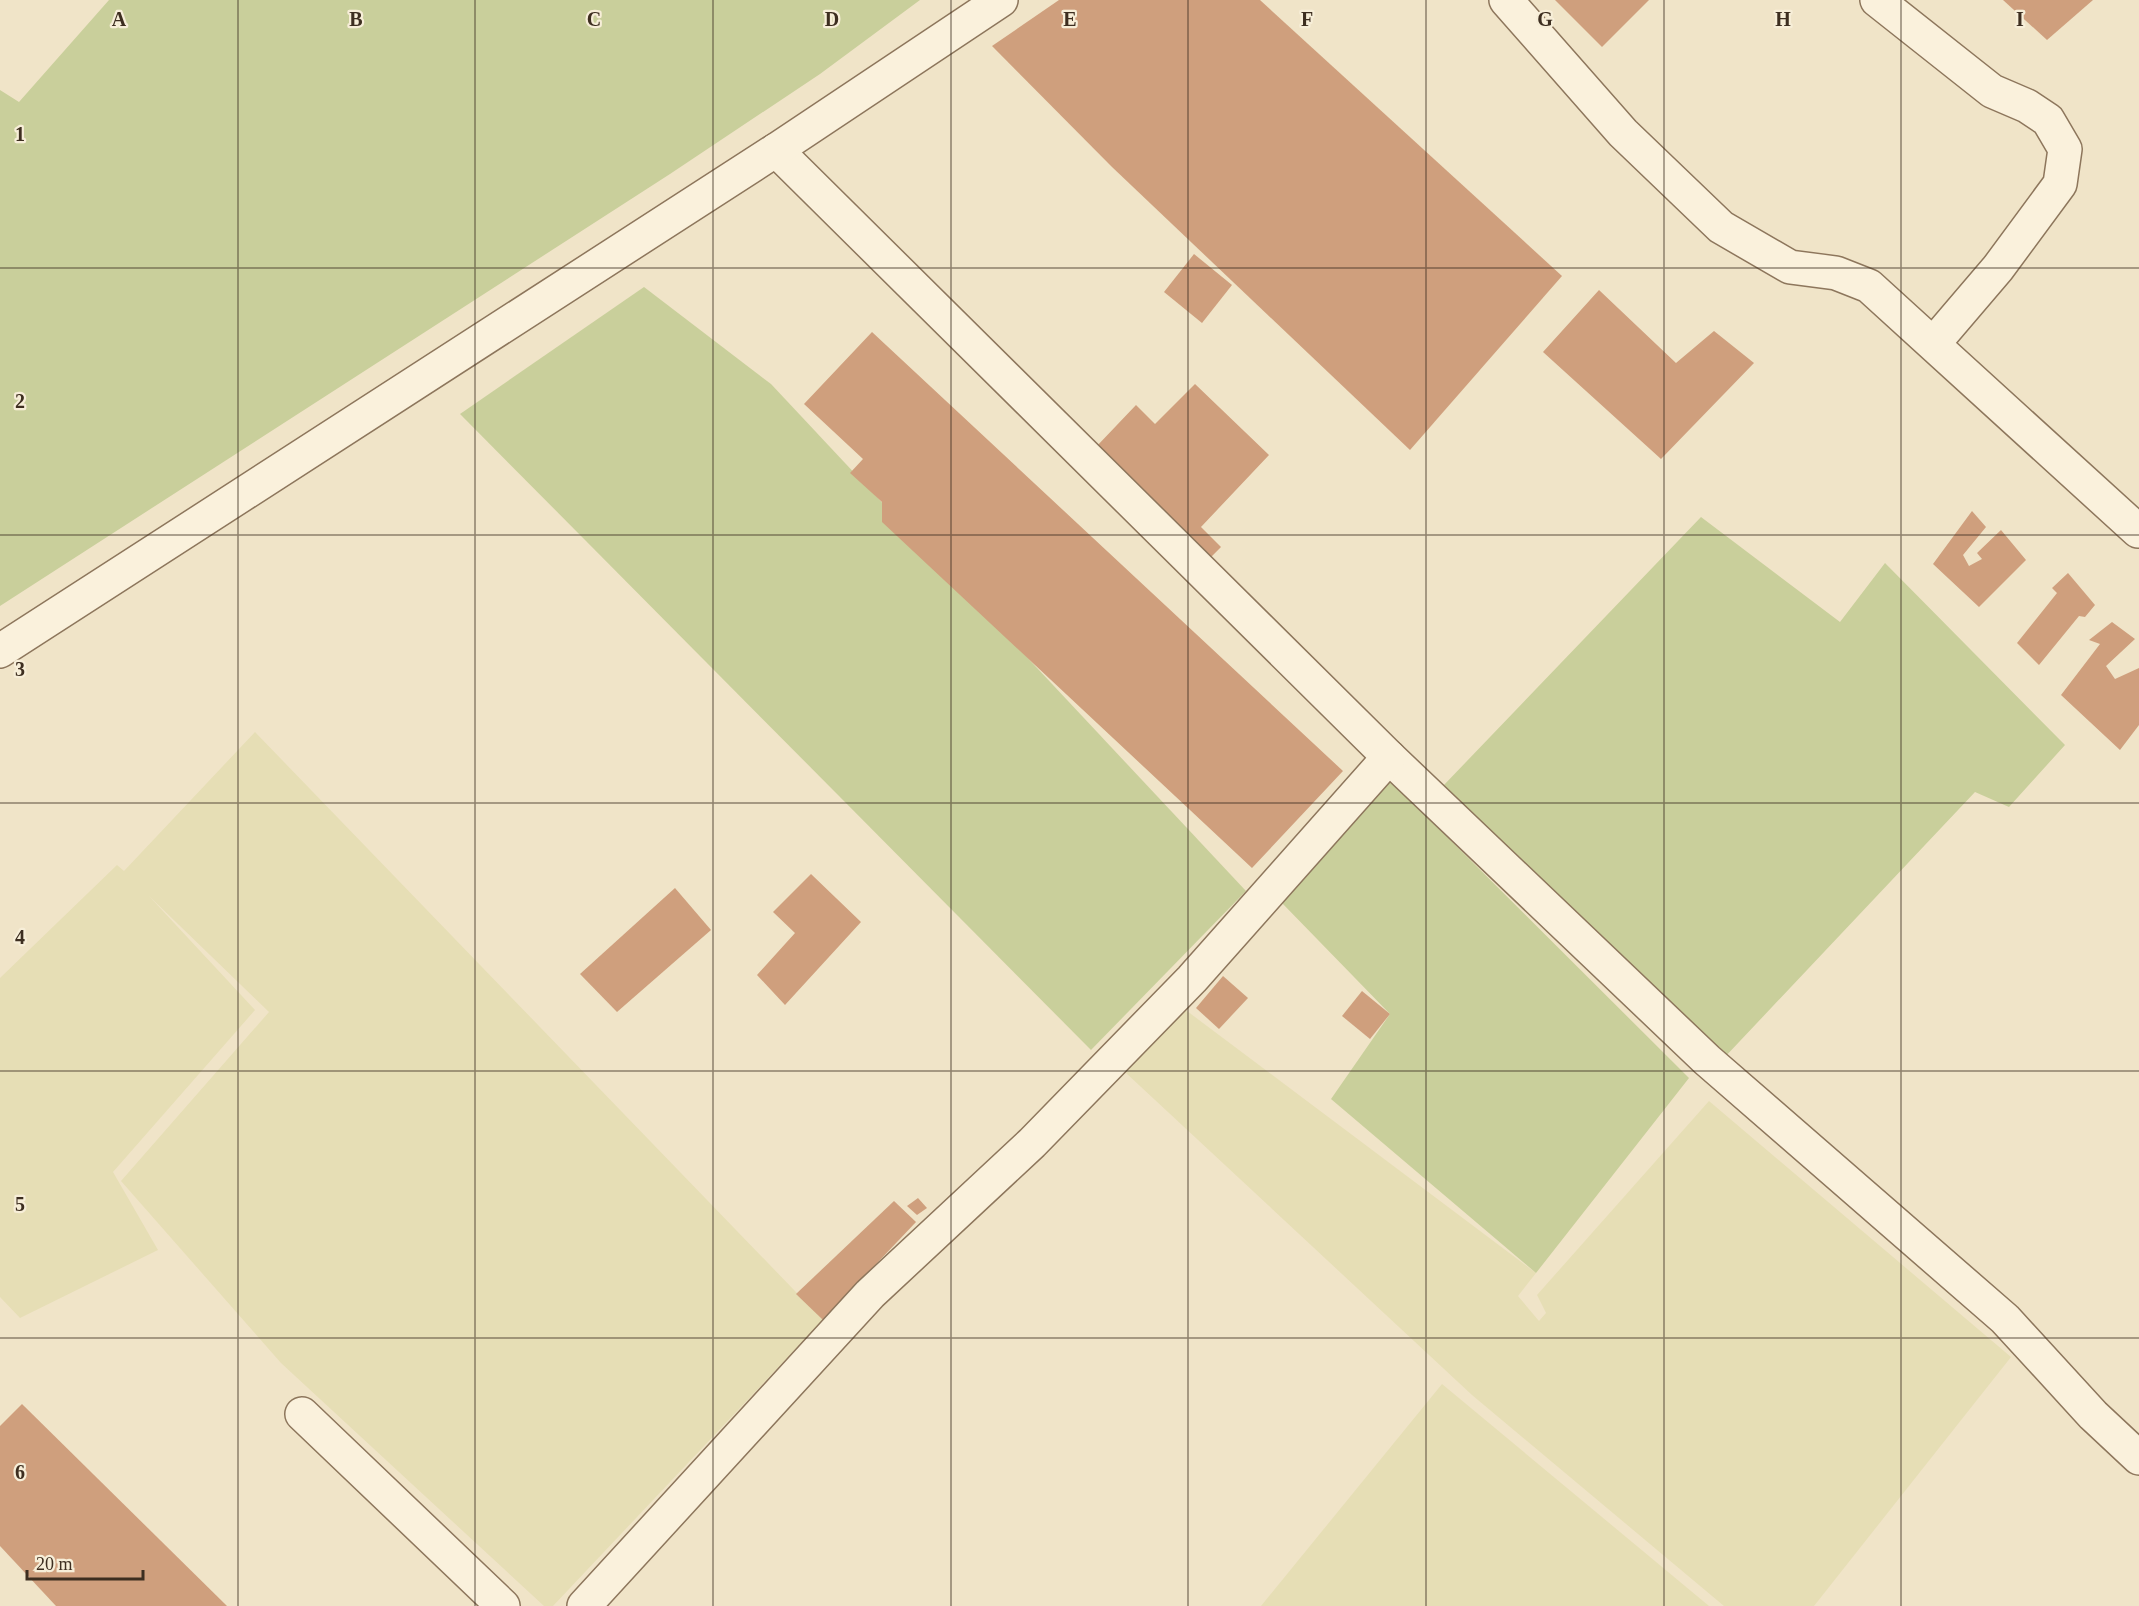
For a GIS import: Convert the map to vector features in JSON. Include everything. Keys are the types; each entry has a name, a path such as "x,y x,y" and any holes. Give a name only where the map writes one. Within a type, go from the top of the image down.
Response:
{"street":[{"path":"0,651 776,150 1001,0"},
{"path":"1506,0 1623,133 1721,227 1790,267 1836,273 1869,286 2138,531"},
{"path":"1877,0 1992,91 2027,106 2048,120 2065,149 2060,184 1998,268 1934,343"},
{"path":"776,150 1389,758 1707,1059 2005,1319 2093,1415 2139,1458"},
{"path":"584,1606 870,1294 1032,1143 1192,979 1389,758"},
{"path":"302,1414 503,1606"}],"shaded area":[{"path":"255,732 823,1320 553,1606 544,1606 281,1363 121,1181 269,1012 149,896 255,1010 113,1172 158,1250 20,1318 0,1297 0,978 117,865 124,871"},
{"path":"1183,1008 1536,1273 1518,1296 1539,1321 1546,1313 1537,1295 1709,1101 2011,1357 1814,1606 1724,1606 1472,1395 1126,1073"},
{"path":"1442,1384 1709,1606 1261,1606"}],"green space":[{"path":"109,0 920,0 820,74 670,174 0,606 0,90 19,102"},
{"path":"644,287 771,384 1246,891 1091,1050 460,414"},
{"path":"1701,517 1840,622 1885,563 2065,745 2009,807 1975,792 1723,1059 1443,786"},
{"path":"1387,777 1689,1078 1536,1273 1331,1099 1390,1014 1282,903"}],"building":[{"path":"1059,0 1260,0 1562,276 1410,450 1112,167 992,46"},
{"path":"1555,0 1649,0 1602,47"},
{"path":"2003,0 2093,0 2047,40"},
{"path":"1194,254 1232,285 1202,323 1164,292"},
{"path":"1599,290 1676,363 1714,331 1754,363 1661,459 1543,352"},
{"path":"872,332 1343,771 1252,868 882,522 882,502 850,473 863,459 804,404"},
{"path":"1195,384 1269,455 1201,527 1221,547 1210,558 1096,447 1136,405 1155,424"},
{"path":"1972,511 1986,527 1963,555 1969,566 1982,559 1977,553 2001,530 2026,560 1979,607 1933,564"},
{"path":"2068,573 2095,605 2085,617 2079,616 2039,665 2017,643 2057,593 2052,588"},
{"path":"2112,622 2135,639 2106,666 2115,679 2139,668 2139,725 2120,750 2061,695 2100,644 2089,640"},
{"path":"811,874 861,922 785,1005 757,975 795,933 773,912"},
{"path":"675,888 711,930 617,1012 580,974"},
{"path":"1223,976 1248,998 1219,1029 1196,1008"},
{"path":"1362,991 1390,1014 1370,1039 1342,1016"},
{"path":"918,1198 927,1208 917,1215 907,1206"},
{"path":"894,1201 916,1222 823,1320 796,1294"},
{"path":"22,1404 227,1606 56,1606 0,1546 0,1426"}]}
